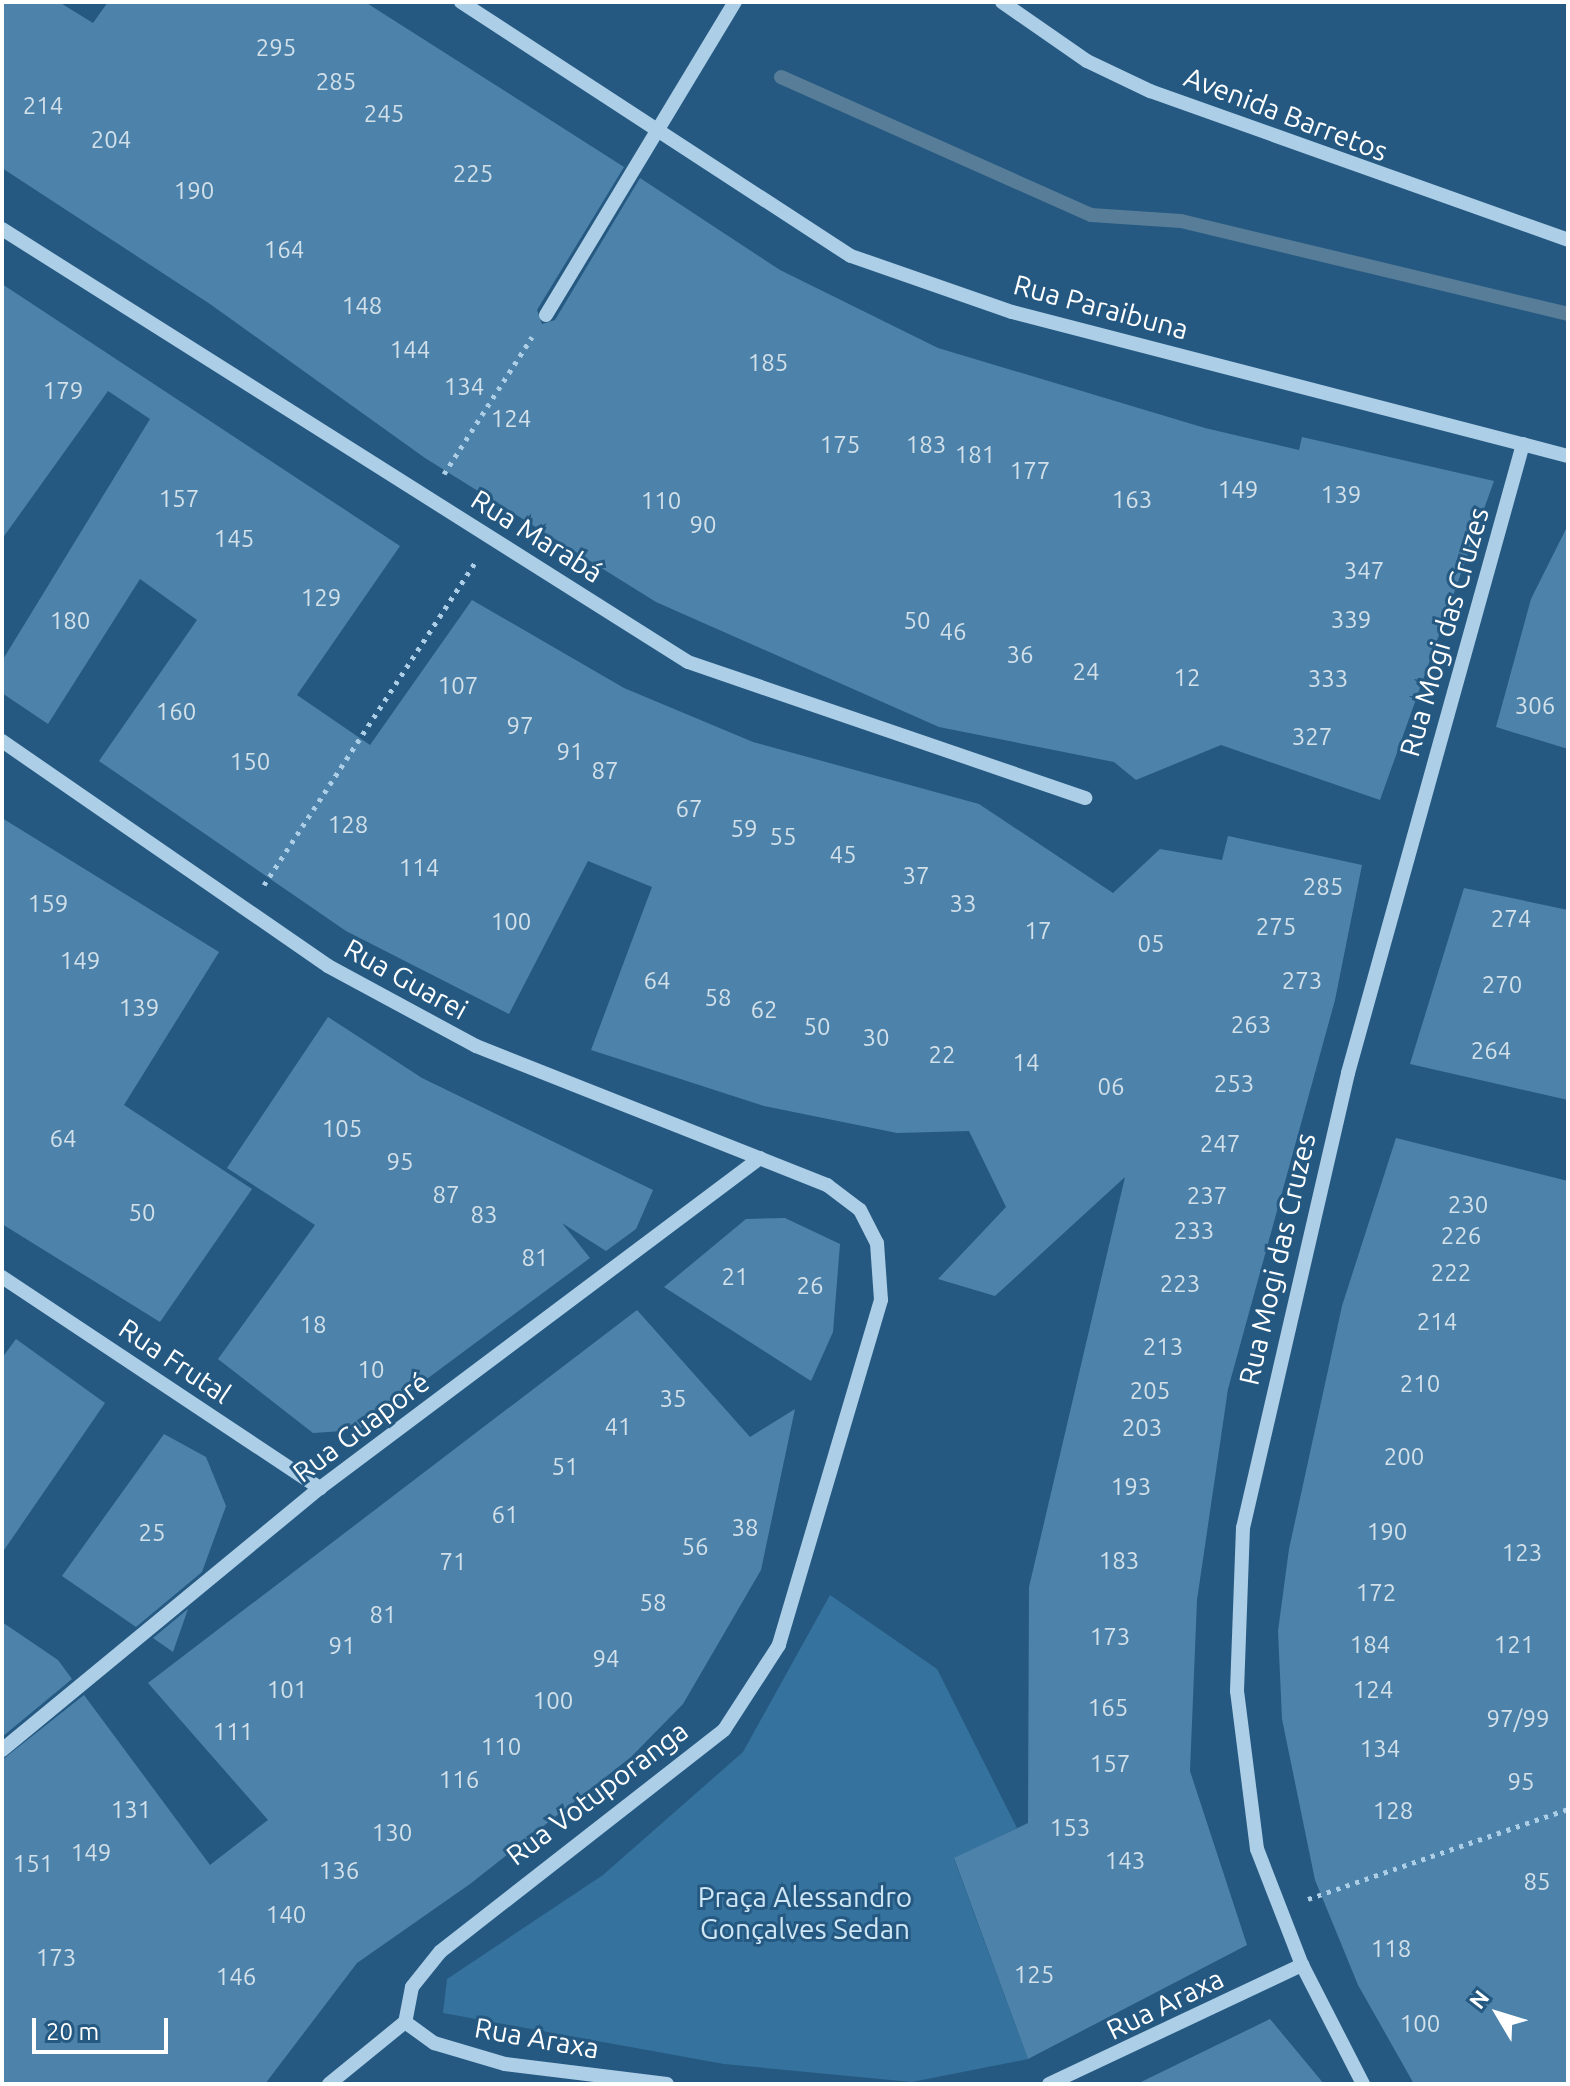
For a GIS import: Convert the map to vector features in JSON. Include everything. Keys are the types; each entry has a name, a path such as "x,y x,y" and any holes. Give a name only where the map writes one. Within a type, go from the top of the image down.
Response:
{"street":[{"path":"461,2 654,129"},
{"path":"546,315 654,129 735,2"},
{"name":"Avenida Barretos","path":"1002,2 1087,61 1150,91 1568,240"},
{"name":"Rua Paraibuna","path":"654,129 851,256 924,284 1568,456"},
{"name":"Rua Marabá","path":"2,229 688,662 1085,798"},
{"name":"Rua Mogi das Cruzes","path":"1363,2084 1302,1965 1257,1849 1237,1691 1243,1528 1348,1073 1523,444"},
{"name":"Rua Guarei","path":"2,741 245,912 476,1046 827,1185"},
{"name":"Rua Guaporé","path":"2,1750 320,1488 760,1158"},
{"name":"Rua Votuporanga","path":"405,2022 412,1987 440,1952 724,1730 779,1645 881,1300 877,1243 860,1210 827,1185"},
{"name":"Rua Frutal","path":"2,1277 320,1488"},
{"name":"Rua Araxa","path":"1049,2084 1302,1965"},
{"path":"329,2084 405,2022"},
{"name":"Rua Araxa","path":"405,2022 434,2043 505,2064 667,2084"}],"path":[{"path":"429,498 546,315"},
{"path":"245,912 490,537"},
{"path":"1280,1908 1568,1809"}],"green space":[{"name":"Praça Alessandro Gonçalves Sedan","path":"830,1595 937,1669 1017,1828 954,1859 1028,2059 912,2082 724,2064 443,2013 447,1979 603,1875 743,1752"}],"building":[{"path":"2,2 59,2 93,23 108,2 365,2 624,167 537,310 542,324 555,320 640,178 780,270 938,348 1205,428 1299,450 1302,437 1494,481 1380,800 1221,745 1136,780 1114,762 939,727 656,602 425,458 210,304 2,168"},
{"path":"2,284 400,546 297,695 370,745 472,600 624,688 753,742 979,804 1113,893 1160,849 1222,860 1228,836 1362,865 1335,1000 1228,1389 1197,1600 1190,1771 1247,1945 1028,2059 954,1858 1028,1823 1029,1587 1125,1177 995,1296 938,1279 1006,1207 969,1131 897,1133 764,1106 591,1050 652,887 588,861 509,1014 346,931 99,761 197,620 140,579 48,724 2,693 2,661 150,419 108,391 2,539"},
{"path":"1568,525 1568,749 1496,727 1531,599"},
{"path":"2,818 219,952 124,1105 252,1189 160,1322 2,1224"},
{"path":"1464,888 1568,910 1568,1100 1410,1064"},
{"path":"328,1017 422,1078 653,1190 636,1229 606,1251 562,1223 590,1258 358,1430 313,1433 218,1359 315,1225 227,1168"},
{"path":"1396,1138 1568,1181 1568,2084 1414,2084 1358,1985 1315,1880 1282,1719 1278,1631 1289,1549 1342,1306"},
{"path":"785,1218 840,1244 833,1332 811,1381 664,1287 746,1219"},
{"path":"637,1310 750,1437 795,1409 761,1570 683,1704 631,1757 470,1884 357,1963 265,2084 2,2084 2,1760 84,1695 210,1865 268,1820 148,1683"},
{"path":"16,1339 105,1403 2,1553 2,1358"},
{"path":"164,1434 206,1457 226,1506 202,1572 136,1627 62,1576"},
{"path":"188,1609 173,1652 153,1638"},
{"path":"2,1622 58,1660 72,1679 2,1737"},
{"path":"1270,2019 1324,2084 1137,2084"}],"waterway":[{"path":"781,77 1091,215 1181,221 1568,314"}]}
